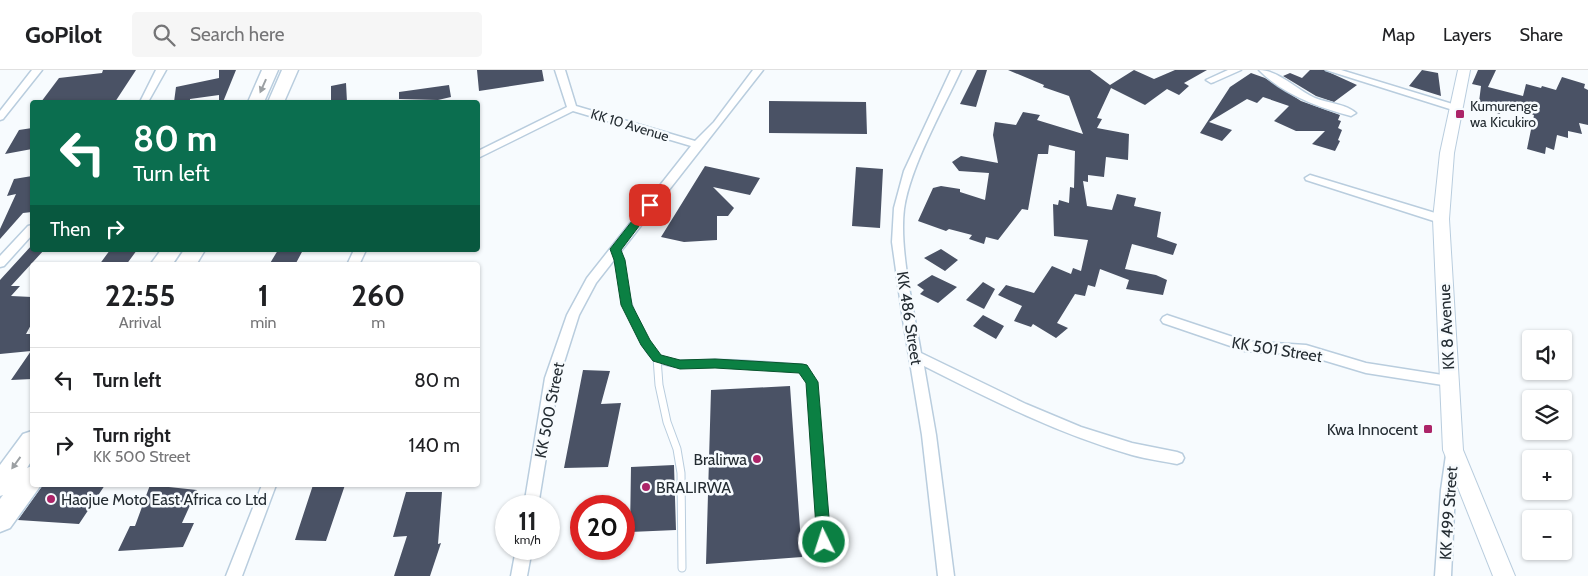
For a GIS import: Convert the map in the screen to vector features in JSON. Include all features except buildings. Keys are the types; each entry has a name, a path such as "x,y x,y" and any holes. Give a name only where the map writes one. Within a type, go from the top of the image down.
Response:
{"highway":[{"path":"257,100 270,70"},
{"path":"277,100 290,70"},
{"path":"0,485 30,444"},
{"path":"0,520 30,480"}],"main road":[{"name":"KK 8 Avenue","path":"1464,70 1446,153 1440,218 1454,450 1504,576"}],"street":[{"path":"0,117 37,70"},
{"path":"145,100 161,70"},
{"path":"560,70 572,108"},
{"path":"697,145 717,124 758,70"},
{"name":"KK 486 Street","path":"946,576 929,435 898,242 899,208 909,171 956,70"},
{"path":"1211,80 1236,70"},
{"path":"1264,70 1289,88 1312,100 1352,113"},
{"path":"1330,70 1456,108"},
{"name":"KK 10 Avenue","path":"480,154 572,108 697,145"},
{"name":"KK 500 Street","path":"533,495 552,378 573,314 591,281 697,145"},
{"path":"1310,178 1440,218"},
{"path":"0,262 30,231"},
{"name":"KK 501 Street","path":"1167,320 1244,346 1306,350 1366,368 1449,381"},
{"path":"915,356 1043,418 1134,450 1178,458"},
{"name":"KK 499 Street","path":"1443,576 1448,490 1454,450"},
{"path":"234,576 268,487"},
{"path":"519,576 522,560"}],"lane":[{"path":"615,249 619,260 627,305 645,342 657,358 659,385 665,413 677,449 681,472 682,568"},
{"path":"657,358 680,365 724,364 802,368 812,382 824,542"}],"place":[{"name":"Kumurenge wa Kicukiro","path":"1460,114"},
{"name":"Kwa Innocent","path":"1428,429"},
{"name":"Bralirwa","path":"757,459"},
{"name":"BRALIRWA","path":"646,487"},
{"name":"Haojue Moto East Africa co Ltd","path":"51,499"}],"route":[{"path":"650,205 615,249 619,260 627,305 645,342 657,358 680,365 715,363 802,368 812,382 824,542"}]}
